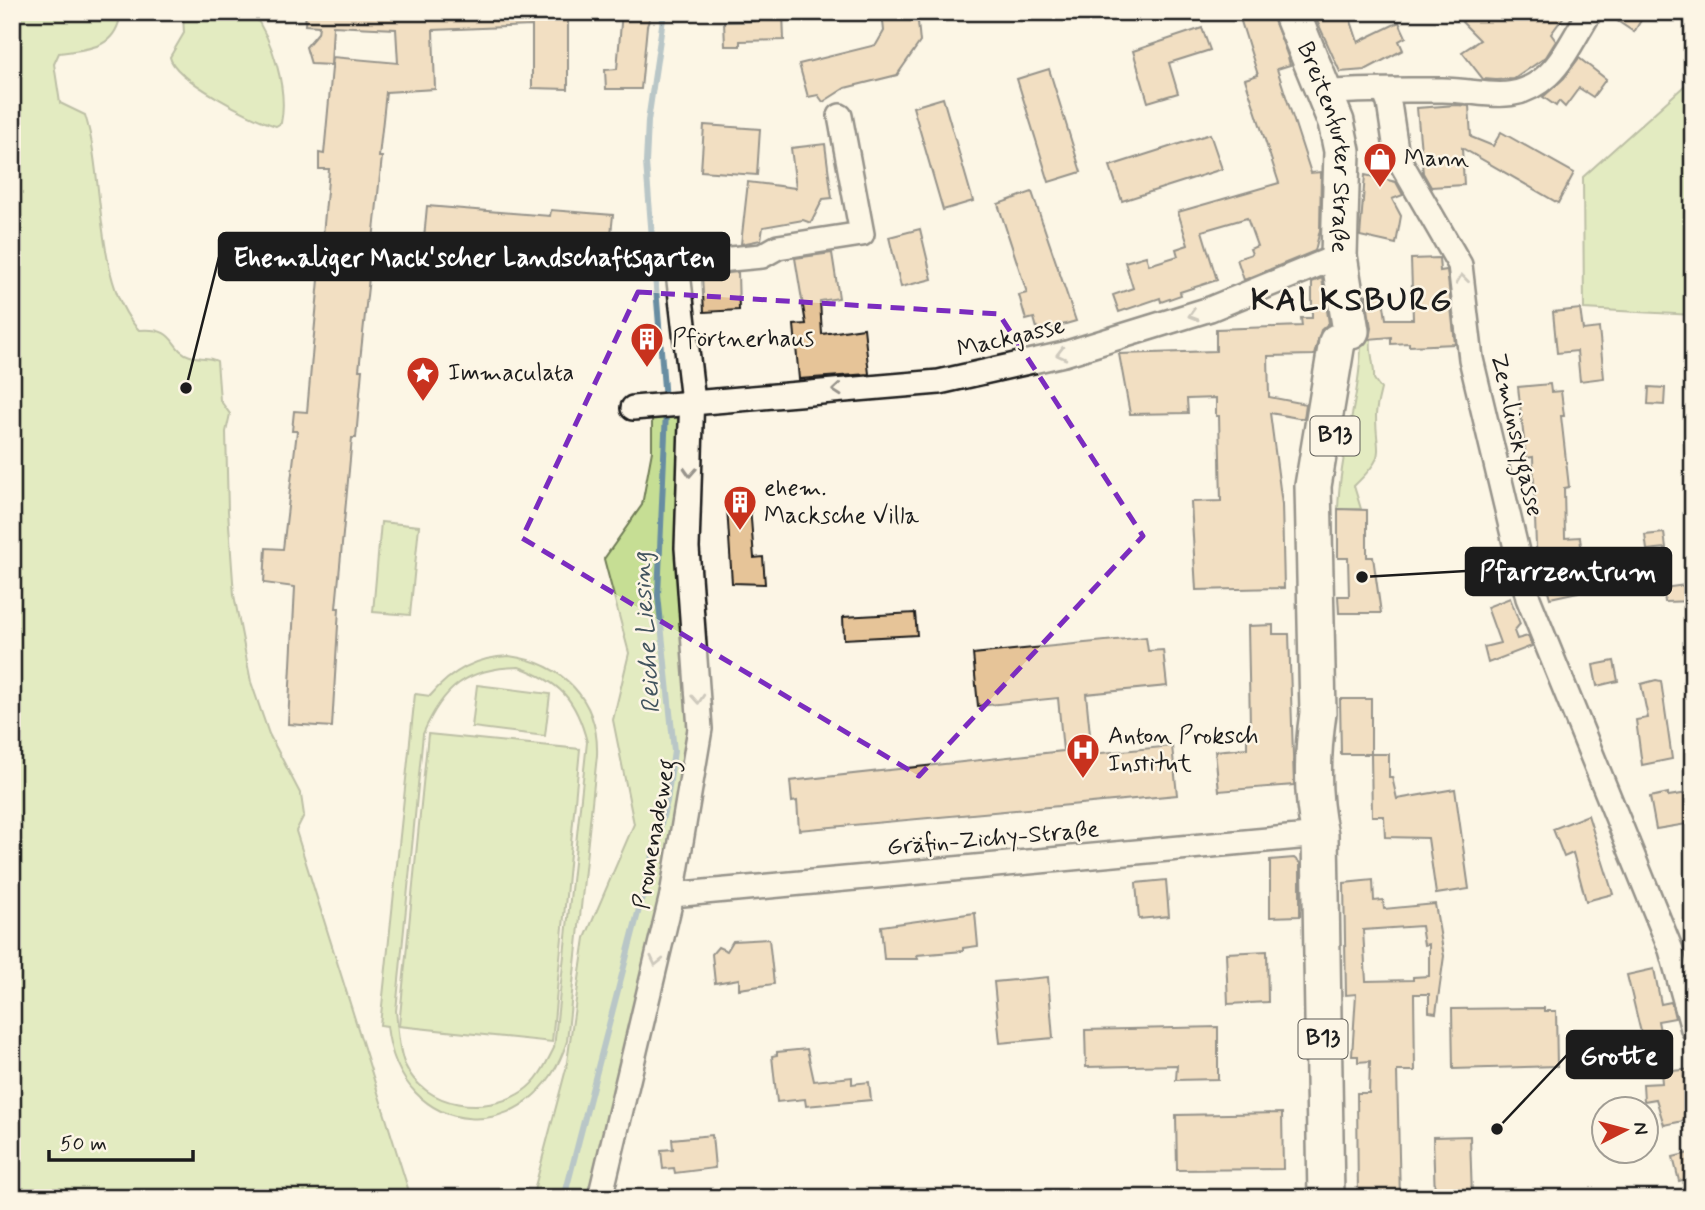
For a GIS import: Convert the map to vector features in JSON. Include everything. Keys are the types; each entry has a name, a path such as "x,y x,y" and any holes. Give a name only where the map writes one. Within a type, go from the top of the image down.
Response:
{"main road":[{"name":"Breitenfurter Straße","path":"1292,12 1322,93 1336,122 1343,163 1341,270 1345,400 1315,530 1318,713 1313,772 1320,835 1326,1198"}],"street":[{"path":"1322,93 1442,90 1490,97 1528,88 1549,74 1590,12"},
{"name":"Zemlinskygasse","path":"1384,91 1389,103 1396,156 1460,265 1469,344 1528,598 1671,950 1693,1029"},
{"name":"Promenadeweg","path":"600,1198 672,895 700,729 687,548 686,405 677,264 762,256 778,247 862,234 840,116"},
{"name":"Mackgasse","path":"642,407 939,382 1064,354 1341,270"},
{"name":"Gräfin-Zichy-Straße","path":"672,895 1320,835"}],"highlighted area":[{"path":"638,292 999,314 1143,536 919,776 522,538"}],"green space":[{"path":"12,12 252,12 272,51 280,81 283,110 281,123 276,126 216,97 175,66 170,57 184,33 183,16 120,18 116,29 105,42 88,49 59,53 54,64 60,103 85,115 96,168 107,259 114,286 125,310 139,330 161,332 183,353 217,361 220,400 230,414 226,432 234,595 251,682 269,734 301,795 304,815 296,831 411,1198 12,1198"},
{"path":"1693,78 1693,315 1584,309 1583,177"},
{"path":"1371,339 1374,379 1381,389 1376,413 1378,454 1372,467 1354,486 1361,509 1338,509 1342,466 1358,382 1361,340"},
{"path":"652,417 680,418 678,548 691,748 654,921 587,1198 532,1198 566,1069 585,938 634,824 613,720 629,653 604,559 642,505 652,451"},
{"path":"381,522 419,526 410,615 373,612"},
{"path":"509,656 546,667 574,688 592,717 597,755 567,1041 550,1076 527,1101 499,1115 470,1118 441,1111 416,1093 397,1065 387,1026 380,1025 415,694 430,696 447,679 465,667","holes":["519,667 556,686 564,694 578,714 587,742 554,1048 545,1066 523,1091 492,1104 458,1104 441,1099 414,1079 403,1059 396,1011 423,734 448,692 471,676 485,671"]},
{"path":"477,685 550,694 545,736 472,727"},
{"path":"428,734 580,749 552,1042 399,1026"}],"building":[{"path":"306,12 568,12 568,89 532,88 532,26 433,30 435,89 386,92 379,157 382,157 359,370 362,370 356,438 352,438 336,608 339,608 332,727 288,724 295,587 264,583 266,548 283,549 297,431 292,431 294,411 307,412 329,169 319,169 319,153 324,154 333,57 398,63 396,29 333,26 331,65 311,64 306,47 318,33 319,26 305,25"},
{"path":"622,12 652,12 647,26 641,89 606,89 605,70 617,69"},
{"path":"754,12 783,12 784,40 740,41 740,46 725,46 724,22 754,21"},
{"path":"882,12 917,12 920,42 897,75 845,88 823,102 818,95 808,97 799,64 876,45 884,31"},
{"path":"1238,12 1271,12 1288,57 1290,65 1277,69 1311,173 1321,172 1320,230 1315,251 1244,280 1237,259 1252,254 1250,249 1257,246 1247,218 1202,231 1217,280 1180,292 1181,295 1161,302 1160,298 1119,312 1113,295 1133,288 1125,262 1146,256 1149,265 1178,256 1176,249 1188,245 1178,212 1279,183 1245,79 1258,75"},
{"path":"1313,12 1348,12 1358,42 1399,22 1406,37 1399,41 1403,50 1365,70 1340,72"},
{"path":"1474,12 1567,12 1551,34 1556,41 1546,57 1514,79 1496,80 1483,79 1462,52 1480,40 1462,22"},
{"path":"1604,12 1646,12 1634,32"},
{"path":"1202,28 1210,50 1169,63 1178,93 1148,102 1133,51"},
{"path":"1579,58 1606,79 1593,97 1579,88 1565,107 1559,101 1556,106 1543,97 1564,78"},
{"path":"1049,69 1081,172 1049,182 1017,79"},
{"path":"943,98 973,201 943,210 913,107"},
{"path":"1469,106 1471,137 1493,146 1501,132 1574,173 1558,203 1462,148 1464,185 1431,187 1423,173 1417,108"},
{"path":"704,125 760,129 757,175 701,171"},
{"path":"1210,134 1222,169 1122,201 1110,166"},
{"path":"825,144 832,198 823,199 811,223 803,220 763,227 761,240 741,244 748,182 796,188 791,148"},
{"path":"1365,175 1396,182 1403,195 1392,199 1401,216 1396,244 1360,236"},
{"path":"1032,192 1076,321 1038,332 1034,318 1026,320 1019,295 1027,293 998,204"},
{"path":"427,206 550,216 551,210 613,215 607,273 547,269 548,258 423,249"},
{"path":"920,229 932,279 901,287 889,237"},
{"path":"832,253 839,298 820,301 822,334 864,328 869,374 799,379 794,325 806,324 795,258"},
{"path":"1439,258 1440,271 1447,270 1455,344 1409,346 1409,343 1391,344 1391,337 1369,339 1371,328 1366,295 1382,292 1386,319 1413,319 1411,259"},
{"path":"738,272 739,310 704,312 702,276"},
{"path":"1322,278 1329,323 1321,330 1314,355 1268,356 1269,397 1306,404 1304,419 1270,413 1282,504 1284,588 1196,590 1191,502 1221,501 1219,416 1216,416 1216,398 1187,399 1188,413 1130,414 1119,354 1216,351 1216,329 1302,326 1301,318 1312,318 1312,282"},
{"path":"1580,309 1583,330 1599,328 1604,378 1580,381 1577,351 1557,353 1553,312"},
{"path":"1550,384 1551,392 1561,391 1564,416 1561,416 1569,487 1564,488 1565,538 1580,537 1582,555 1571,556 1578,592 1550,598 1536,547 1533,457 1526,458 1518,387"},
{"path":"1649,387 1665,388 1664,405 1648,404"},
{"path":"750,506 754,558 763,557 765,584 732,583 727,507"},
{"path":"1338,509 1367,510 1367,557 1373,557 1381,613 1339,613 1338,596 1349,596 1348,558 1338,558"},
{"path":"1664,533 1666,548 1647,550 1645,535"},
{"path":"1693,584 1693,601 1665,602 1663,588"},
{"path":"1510,598 1520,624 1514,631 1517,639 1528,636 1532,646 1488,663 1484,647 1500,643 1487,607"},
{"path":"915,613 917,635 844,639 843,617"},
{"path":"1273,625 1273,634 1289,634 1294,785 1219,791 1215,751 1247,748 1247,725 1250,725 1248,626"},
{"path":"1146,637 1148,651 1163,650 1167,686 1086,694 1092,754 1172,746 1177,795 799,830 797,801 792,802 790,781 1063,751 1058,698 978,706 973,654"},
{"path":"1614,661 1618,681 1597,686 1593,665"},
{"path":"1661,681 1672,759 1642,765 1636,720 1648,718 1641,684"},
{"path":"1340,699 1371,699 1371,754 1341,754"},
{"path":"1371,754 1389,754 1389,777 1392,777 1397,799 1455,789 1469,889 1436,894 1428,838 1385,837 1384,816 1372,816"},
{"path":"1668,793 1668,796 1689,793 1693,823 1656,829 1650,797"},
{"path":"1588,815 1613,894 1586,901 1573,853 1564,857 1553,829"},
{"path":"1294,858 1300,863 1300,916 1270,917 1270,860"},
{"path":"1166,880 1169,916 1139,919 1136,883"},
{"path":"1373,880 1374,901 1383,900 1384,909 1435,904 1444,956 1436,1013 1429,1012 1429,994 1414,994 1415,1071 1397,1071 1400,1198 1358,1198 1357,1093 1369,1093 1370,1061 1358,1062 1358,1056 1352,1056 1356,994 1346,995 1344,883","holes":["1421,926 1424,945 1429,944 1429,976 1413,977 1413,980 1366,981 1363,930"]},
{"path":"975,913 978,946 963,948 963,951 917,955 918,959 884,959 881,926"},
{"path":"769,939 774,984 739,989 739,979 715,983 712,954 718,947 727,951 733,941"},
{"path":"1267,951 1268,1002 1228,1004 1226,953"},
{"path":"1654,969 1661,1004 1671,1002 1675,1018 1658,1021 1663,1046 1645,1049 1627,975"},
{"path":"1048,977 1053,1038 1000,1043 994,982"},
{"path":"1544,1008 1544,1011 1556,1011 1557,1066 1453,1069 1452,1009"},
{"path":"1218,1027 1218,1079 1176,1080 1177,1065 1086,1067 1085,1030"},
{"path":"807,1049 814,1081 852,1077 852,1084 869,1082 871,1100 806,1106 805,1099 777,1102 772,1056 777,1055 777,1052"},
{"path":"1693,1069 1693,1094 1689,1095 1693,1119 1664,1125 1660,1112 1660,1094 1644,1094 1643,1084 1662,1083 1661,1072"},
{"path":"1282,1113 1283,1169 1177,1170 1176,1115"},
{"path":"712,1135 715,1168 675,1173 674,1168 663,1169 661,1150 673,1149 672,1139"},
{"path":"1470,1136 1472,1198 1435,1198 1433,1137"},
{"path":"1693,1152 1693,1177 1679,1181 1673,1157"}],"waterway":[{"name":"Reiche Liesing","path":"664,12 648,121 646,163 665,400"},
{"name":"Reiche Liesing","path":"564,1198 667,801 674,751 658,595 666,411"}],"place":[{"name":"Mann","path":"1380,189"},
{"name":"Pförtnerhaus","path":"647,369"},
{"name":"Ehemaliger Mack'scher Landschaftsgarten","path":"186,388"},
{"name":"Immaculata","path":"423,403"},
{"name":"ehem. Macksche Villa","path":"740,532"},
{"name":"Pfarrzentrum","path":"1362,577"},
{"name":"Anton Proksch Institut","path":"1083,780"},
{"name":"Grotte","path":"1497,1129"}],"district":[{"name":"KALKSBURG","path":"1352,301"}]}
